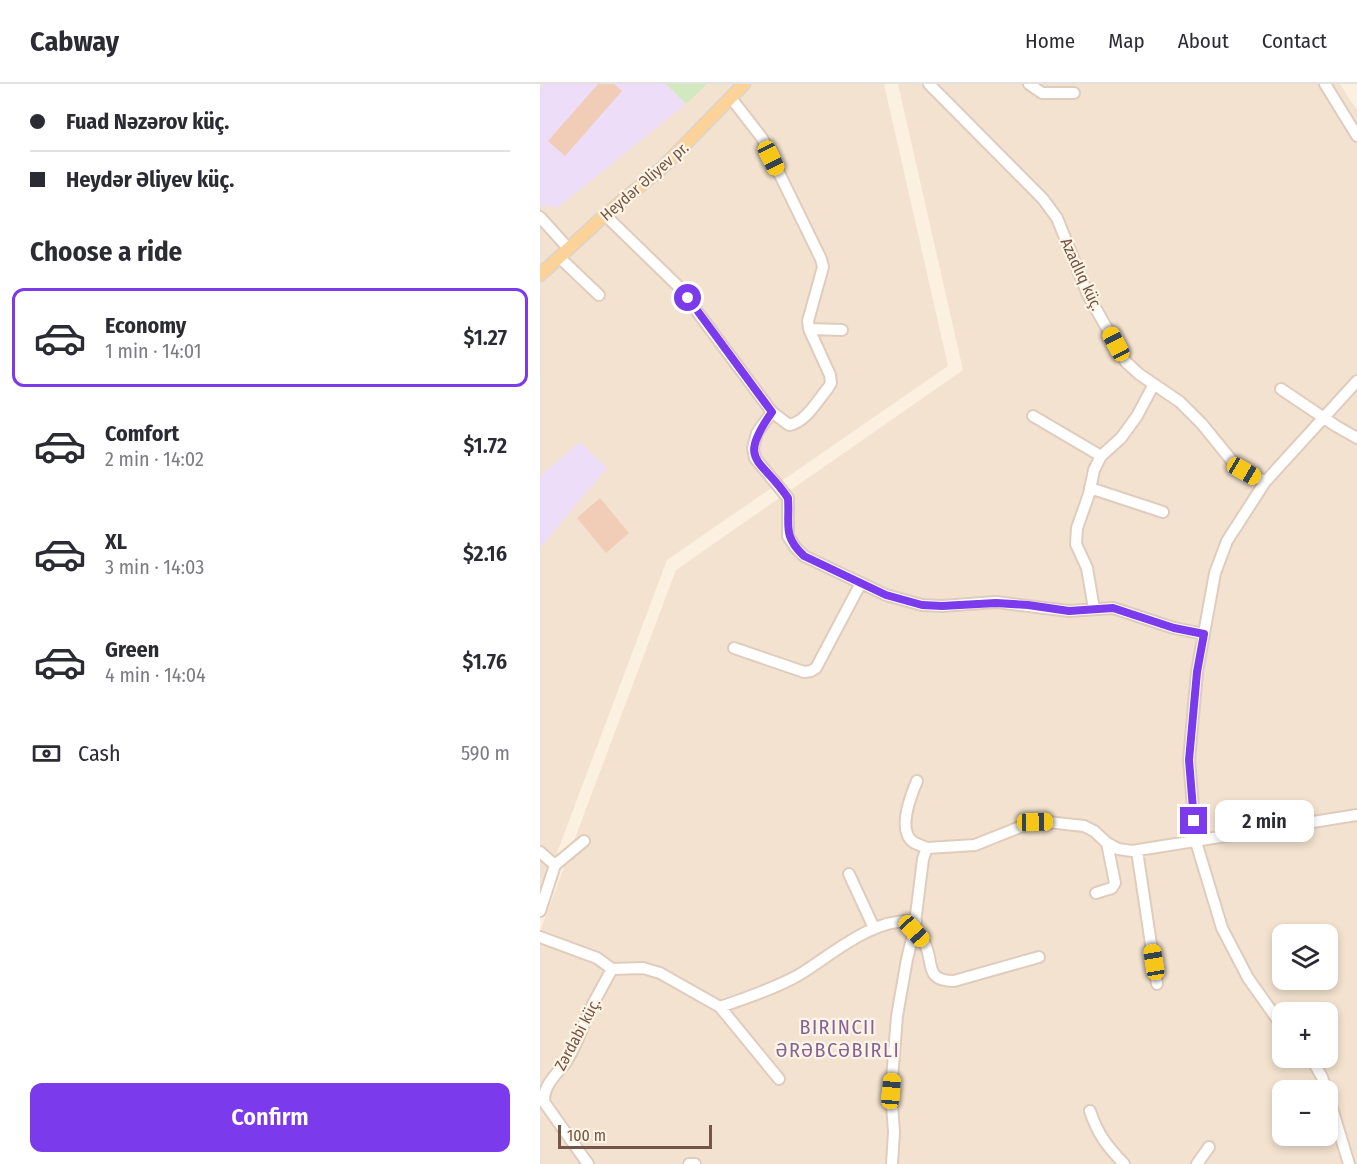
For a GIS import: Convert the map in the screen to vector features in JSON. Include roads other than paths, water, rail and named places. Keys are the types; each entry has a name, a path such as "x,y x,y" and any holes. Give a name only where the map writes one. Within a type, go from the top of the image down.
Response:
{"main road":[{"name":"Heydər Əliyev pr.","path":"540,275 605,215 662,168 744,84"}],"street":[{"name":"Azadlıq küç.","path":"929,84 1044,199 1057,218 1088,295 1126,362 1180,402 1202,424 1232,461 1265,482"},
{"path":"1029,84 1042,93 1074,93"},
{"path":"1325,84 1357,135"},
{"path":"605,215 678,286 772,412 789,425 801,420 831,383 830,375 808,329 808,321 823,267 762,138 731,98"},
{"path":"540,217 563,252 599,295"},
{"path":"808,329 842,330"},
{"path":"1272,1012 1248,978 1222,928 1196,842 1189,760 1197,672 1215,573 1227,541 1265,482 1357,381"},
{"path":"1094,609 1087,568 1076,544 1077,528 1094,470 1101,456 1121,438 1137,416 1154,384"},
{"path":"1281,389 1357,438"},
{"path":"772,412 757,433 753,448 755,458 788,498 788,536 804,556 886,595 922,605 996,603 1069,611 1113,608 1174,628 1204,634"},
{"path":"1033,416 1101,456"},
{"path":"1090,488 1163,512"},
{"path":"734,648 804,672 811,671 816,668 861,583"},
{"path":"917,781 909,801 906,819 907,834 912,841 927,848 975,845 1035,822 1084,826 1118,849 1137,850 1357,815"},
{"path":"540,911 555,865 584,841"},
{"path":"1096,893 1112,888 1114,884 1107,843"},
{"path":"892,1164 894,1132 891,1091 897,1016 915,926 923,859 927,848"},
{"path":"1137,850 1157,984"},
{"path":"540,852 555,865"},
{"path":"849,874 874,928"},
{"path":"720,1007 755,995 796,976 874,928 899,920 915,926 924,941 931,970 936,978 943,981 954,981 1039,957"},
{"path":"540,937 597,958 612,969 643,968 660,973 720,1007 779,1079"},
{"name":"Zərdabi küç.","path":"588,1164 542,1103 548,1085 571,1052 612,969"},
{"path":"1090,1111 1095,1127 1104,1143 1124,1164"},
{"path":"1338,1128 1349,1164"},
{"path":"1197,1164 1209,1147"},
{"path":"689,1164 695,1164"}],"district":[{"name":"BIRINCII ƏRƏBCƏBIRLI","path":"838,1038"}]}
